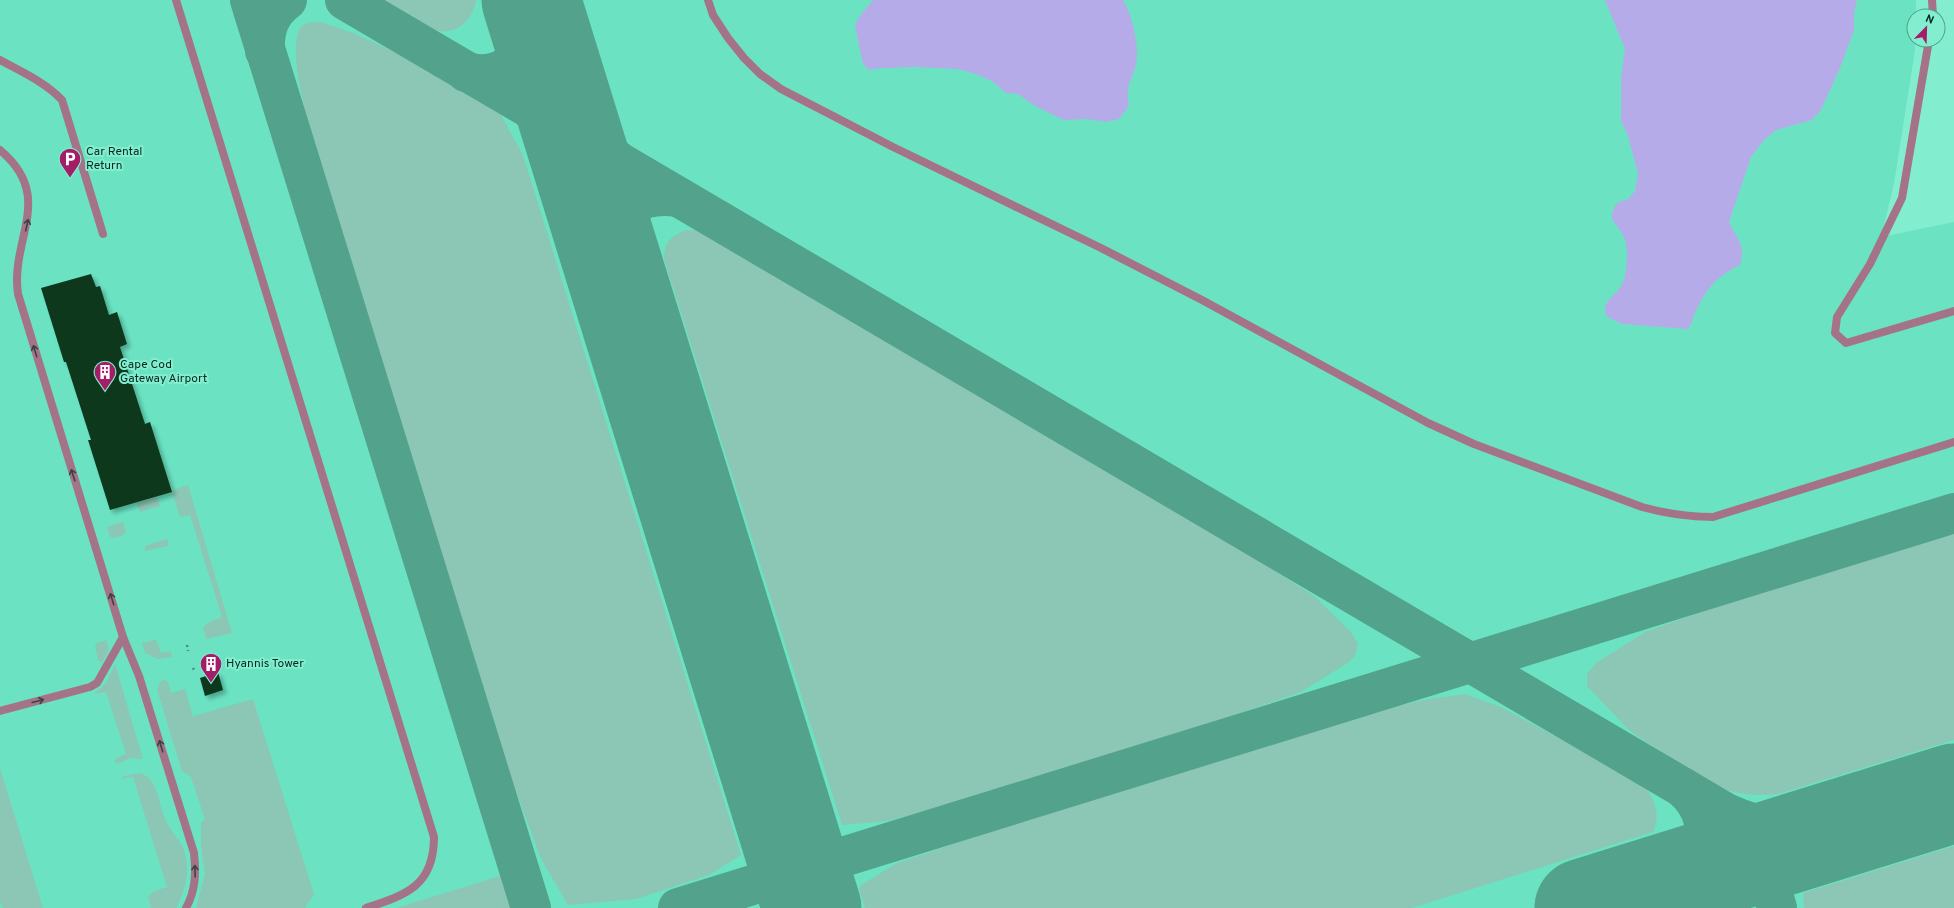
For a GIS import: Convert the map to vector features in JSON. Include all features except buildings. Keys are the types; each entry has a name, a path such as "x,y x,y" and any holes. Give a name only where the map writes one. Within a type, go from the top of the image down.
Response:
{"lane":[{"path":"176,0 434,837 427,872 416,885 400,897 366,908"},
{"path":"708,0 713,15 728,38 744,58 760,74 780,89 893,147 1101,248 1202,300 1428,423 1474,444 1642,507 1686,517 1713,517 1954,442"},
{"path":"1928,48 1902,198 1870,264 1837,317 1835,333 1846,343 1954,311"},
{"path":"0,60 52,90 62,100 103,234"},
{"path":"0,150 18,169 24,182 29,202 29,217 17,267 18,294 123,637 139,676 194,853 195,880 192,895 186,908"},
{"path":"0,712 97,684 123,637"}],"path":[{"path":"187,645 188,651"},
{"path":"193,668 195,672"}],"shaded area":[{"name":"Cape Cod Gateway Airport","path":"0,0 1916,0 1916,8 1906,8 1906,48 1915,48 1915,50 1894,184 1881,237 1954,222 1954,908 0,908"},
{"path":"383,0 476,0 471,14 462,25 456,29 442,31 434,30 423,25"},
{"path":"873,0 1123,0 1132,22 1137,49 1136,64 1128,87 1129,106 1119,119 1106,122 1087,119 1064,120 1035,106 1018,94 1006,93 992,81 973,73 957,69 916,67 881,68 869,70 863,64 855,26 859,17"},
{"path":"1605,0 1857,0 1854,14 1854,30 1840,68 1821,110 1812,120 1776,130 1764,140 1751,157 1729,222 1740,242 1742,258 1740,265 1714,282 1701,301 1688,329 1622,324 1606,316 1605,311 1608,302 1623,282 1627,260 1625,241 1623,235 1613,220 1612,213 1617,203 1628,199 1635,191 1638,174 1628,136 1621,121 1621,77 1625,49"},
{"path":"321,22 356,34 416,62 467,90 501,115 523,155 741,855 709,875 636,899 568,905 541,859 497,740 313,141 299,82 296,50 297,37 301,27 308,23"},
{"path":"685,230 696,230 717,240 1218,534 1314,596 1351,632 1358,644 1355,656 1349,662 1301,692 1192,730 965,800 889,821 842,825 664,259 665,249 669,241 675,235"},
{"path":"188,485 232,633 206,639 203,627 211,621 222,617 190,515 180,517 172,492"},
{"path":"157,497 160,506 140,512 137,503"},
{"path":"123,522 126,532 119,537 110,537 107,527"},
{"path":"1954,531 1954,740 1778,794 1742,794 1708,782 1637,736 1628,729 1587,686 1587,674 1596,663 1645,632 1776,585"},
{"path":"166,539 168,540 168,546 145,551 145,546"},
{"path":"106,640 109,651 102,663 98,660 95,646 97,643"},
{"path":"154,640 157,641 161,653 171,651 172,657 158,659 145,653 142,643"},
{"path":"115,664 143,759 131,758 118,764 115,762 115,759 126,754 106,692 94,694 106,683"},
{"path":"164,679 168,682 171,693 185,689 193,716 253,699 314,894 305,908 196,908 205,874 201,846 201,822 205,820 191,777 182,771 157,690 160,682"},
{"path":"1465,694 1501,707 1638,781 1652,797 1657,818 1653,832 1412,908 865,908 859,889 861,885 895,864 1077,802 1394,707 1428,699"},
{"path":"0,768 43,908 3,908 0,902"},
{"path":"140,773 146,776 154,785 166,820 181,844 185,855 187,871 185,887 176,908 151,908 148,897 154,891 167,887 133,777 121,779 124,776"},
{"path":"1954,846 1954,908 1804,908 1803,893"},
{"path":"500,876 504,879 513,908 396,908"}],"taxiway":[{"path":"250,0 531,908"},
{"path":"265,51 265,36 269,22 276,10 287,0"},
{"path":"345,0 529,108 558,134 585,177"},
{"path":"466,72 487,74 505,68 513,62 520,55 529,36 533,8"},
{"path":"561,97 587,132 619,162 1726,813 1755,824 1781,829 1839,829"},
{"path":"609,254 617,227 623,216 630,208 638,202 649,198 662,196 678,197"},
{"path":"678,908 1954,513"},
{"path":"1670,881 1696,859 1704,840 1704,820 1696,802 1682,787"},
{"path":"788,830 800,845 811,854 825,857 845,856"},
{"path":"1777,908 1773,895 1772,884 1774,867 1785,853 1805,839"},
{"path":"814,908 815,889 819,876 829,866 845,856"},
{"path":"1720,866 1737,867 1750,870 1761,878 1772,892"}],"runway":[{"path":"531,0 812,908"},
{"path":"1584,908 1954,793"}],"place":[{"name":"Car Rental Return","path":"70,178"},
{"name":"Cape Cod Gateway Airport","path":"105,392"},
{"name":"Hyannis Tower","path":"211,684"}]}
